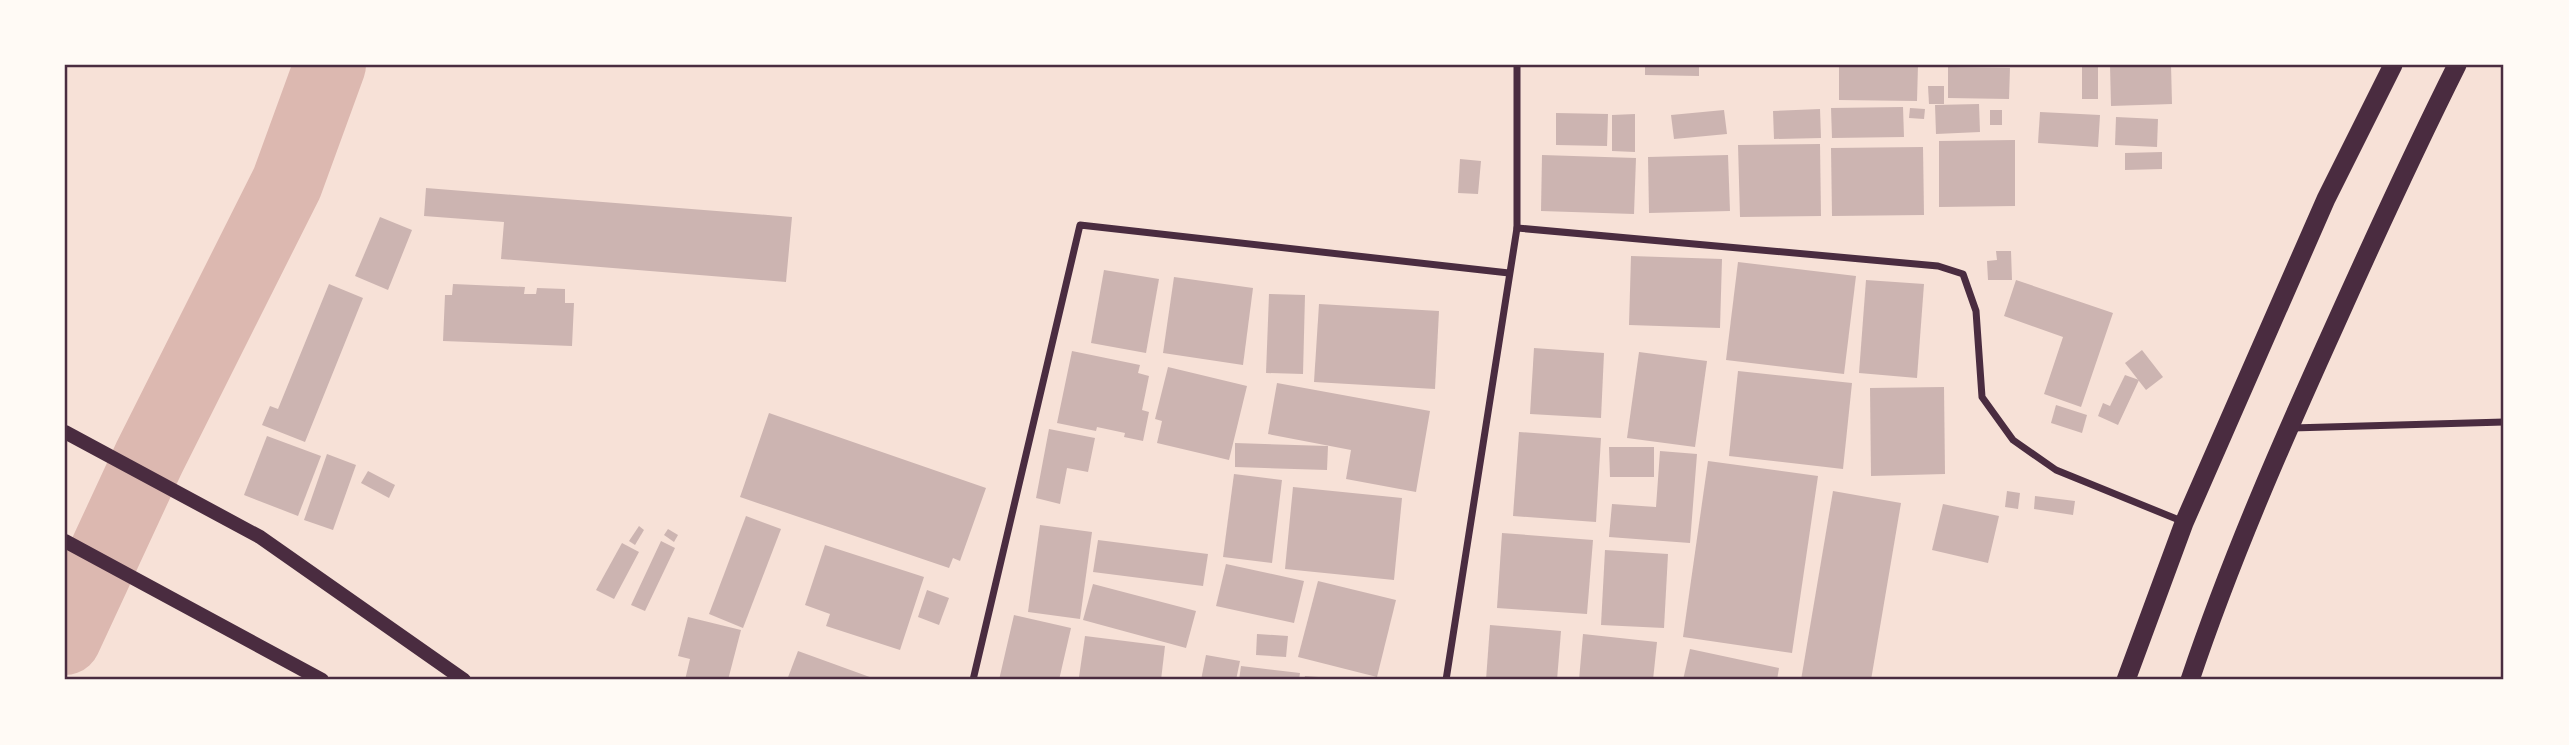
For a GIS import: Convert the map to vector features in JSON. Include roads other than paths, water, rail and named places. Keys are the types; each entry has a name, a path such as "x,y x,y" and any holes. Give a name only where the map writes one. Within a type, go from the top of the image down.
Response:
{"highway":[{"path":"2126,680 2184,523 2326,199 2393,65"},
{"path":"2190,680 2220,593 2288,428 2414,149 2456,65"}],"main road":[{"path":"65,432 260,537 464,680"},
{"path":"65,541 322,680"}],"street":[{"path":"1446,680 1517,228 1517,65"},
{"path":"973,680 1080,225 1509,273"},
{"path":"1517,228 1938,266 1963,274 1976,311 1982,397 2013,440 2056,470 2184,523"},
{"path":"2288,428 2504,422"}],"waterway":[{"path":"65,639 149,458 287,183 330,65"}]}
